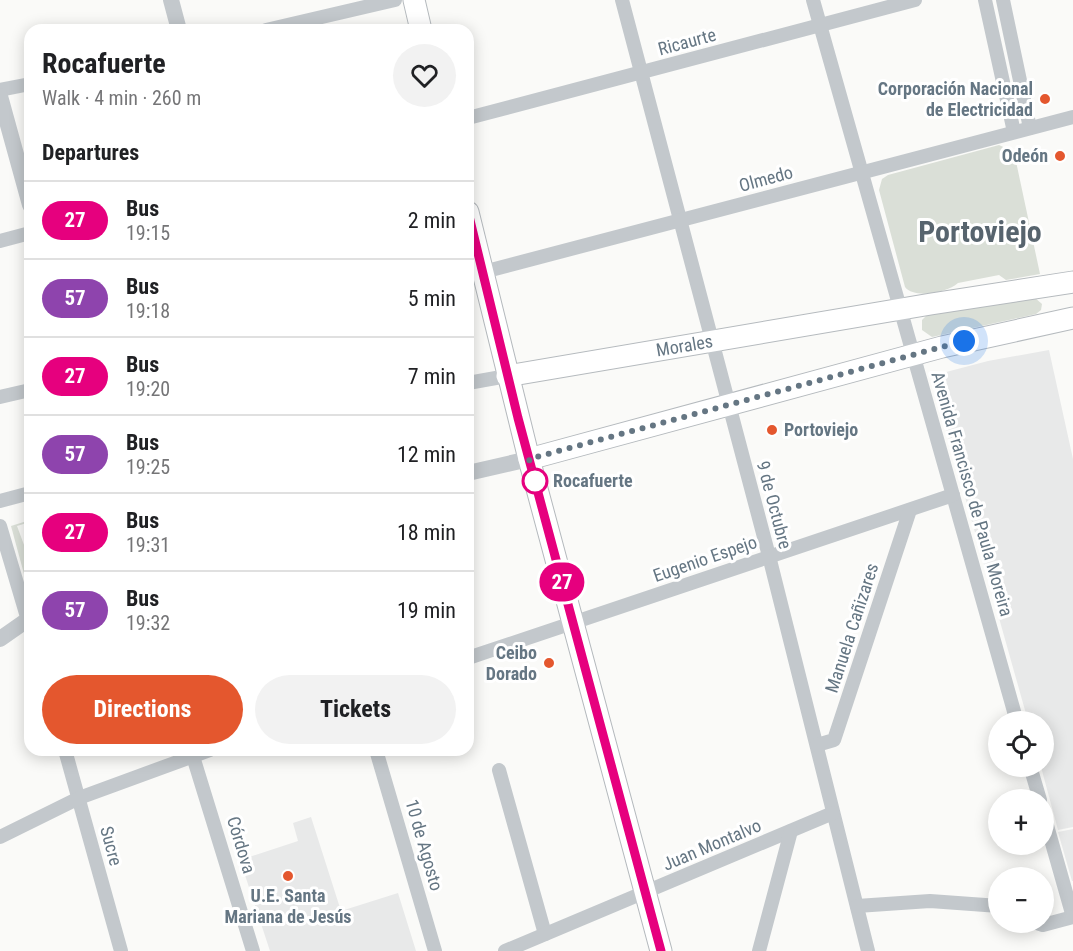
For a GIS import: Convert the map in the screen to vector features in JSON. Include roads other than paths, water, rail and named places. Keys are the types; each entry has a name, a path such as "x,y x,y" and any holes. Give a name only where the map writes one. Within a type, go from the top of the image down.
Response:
{"main road":[{"path":"414,0 420,24"},
{"path":"474,258 476,274 507,376 661,951"},
{"name":"Morales","path":"507,376 1073,282"},
{"path":"529,459 913,354 1032,325 1073,318"}],"street":[{"path":"171,0 177,24"},
{"path":"292,24 395,0"},
{"name":"9 de Octubre","path":"622,0 817,745 868,951"},
{"name":"Avenida Francisco de Paula Moreira","path":"813,0 1014,711"},
{"name":"Ricaurte","path":"474,116 915,0"},
{"path":"985,0 1014,132"},
{"path":"1003,0 1030,128"},
{"path":"0,90 24,85"},
{"path":"0,96 24,183"},
{"name":"Olmedo","path":"476,274 1073,117"},
{"path":"0,242 24,235"},
{"name":"Morales","path":"474,382 507,376"},
{"path":"0,397 24,391"},
{"path":"474,472 529,459"},
{"path":"0,501 24,495"},
{"name":"Eugenio Espejo","path":"474,656 953,495"},
{"name":"Manuela Cañizares","path":"817,745 834,741 910,510"},
{"path":"0,526 24,605"},
{"path":"0,639 24,624"},
{"name":"Sucre","path":"67,756 121,951"},
{"path":"0,837 79,798 184,756"},
{"name":"Córdova","path":"193,756 254,951"},
{"name":"10 de Agosto","path":"378,756 435,951"},
{"path":"499,770 545,934"},
{"name":"Juan Montalvo","path":"505,951 833,813"},
{"path":"759,951 791,831"},
{"path":"1054,850 1073,917 1054,922"},
{"path":"857,906 930,902 988,905"}],"place":[{"name":"Corporación Nacional de Electricidad","path":"1045,99"},
{"name":"Odeón","path":"1060,156"},
{"name":"Portoviejo","path":"772,430"},
{"name":"Rocafuerte","path":"535,481"},
{"name":"Ceibo Dorado","path":"549,663"},
{"name":"U.E. Santa Mariana de Jesús","path":"288,876"}],"district":[{"name":"Portoviejo","path":"980,232"}]}
